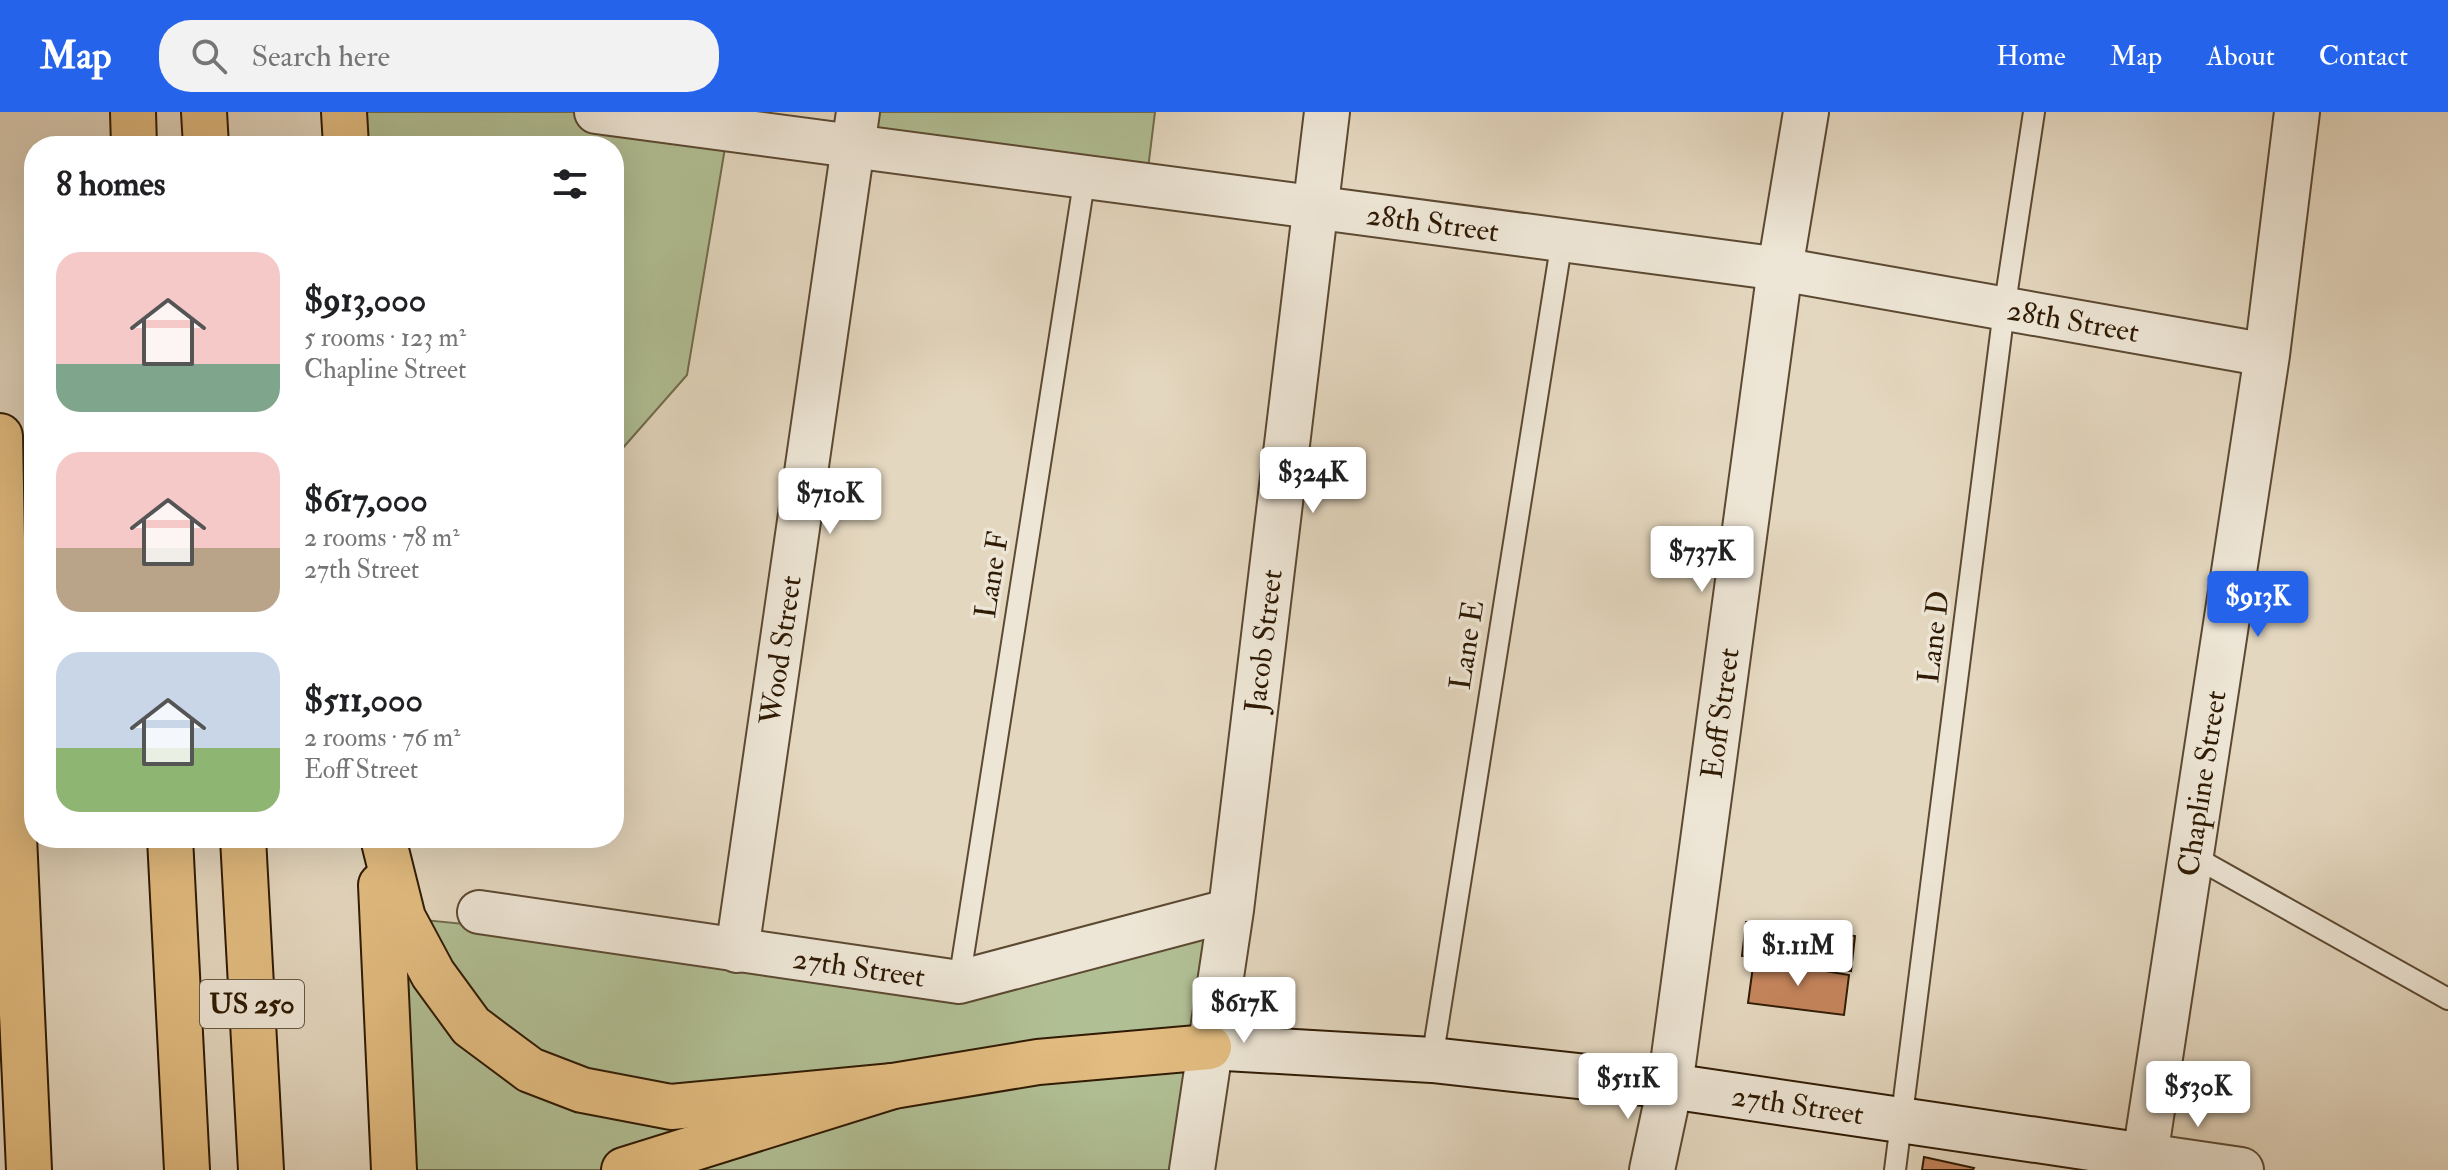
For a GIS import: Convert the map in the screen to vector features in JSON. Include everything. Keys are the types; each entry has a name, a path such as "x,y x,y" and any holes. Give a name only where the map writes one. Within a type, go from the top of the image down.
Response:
{"highway":[{"path":"133,112 134,136"},
{"path":"204,112 205,136"},
{"path":"344,112 345,136"},
{"path":"0,436 3,591 29,1170"},
{"name":"US 250","path":"171,848 187,1170"},
{"name":"US 250","path":"244,848 261,1170"},
{"path":"381,848 394,1170"},
{"path":"384,848 403,918 433,974 471,1026 530,1070 582,1090 671,1107 893,1086 1038,1062 1209,1047"},
{"path":"624,1170 893,1086"}],"street":[{"name":"28th Street","path":"596,112 856,129 1085,176 1780,269 2267,355"},
{"name":"Jacob Street","path":"1192,1170 1231,910 1327,112"},
{"name":"Eoff Street","path":"1652,1170 1670,1086 1780,269 1806,112"},
{"name":"Chapline Street","path":"2144,1163 2267,355 2297,112"},
{"name":"Wood Street","path":"737,951 856,129"},
{"name":"27th Street","path":"479,912 959,982 1231,910"},
{"name":"27th Street","path":"1209,1047 1432,1060 1670,1086 1903,1120 2144,1163 2241,1170"}],"lane":[{"name":"Lane D","path":"1895,1170 2004,310 2034,112"},
{"name":"Lane F","path":"959,982 1085,176"},
{"name":"Lane E","path":"1432,1060 1562,240"},
{"path":"2191,855 2448,999"}],"green space":[{"path":"344,112 731,112 687,375 624,447 624,136 345,136"},
{"path":"858,112 1155,112 1146,185 853,146"},
{"path":"1231,910 1192,1170 405,1170 404,918 737,951 959,982"}],"building":[{"path":"1746,922 1855,936 1851,971 1742,956"},
{"path":"1754,959 1849,975 1844,1015 1748,1003"},
{"path":"1924,1157 1974,1168 1922,1170"}]}
